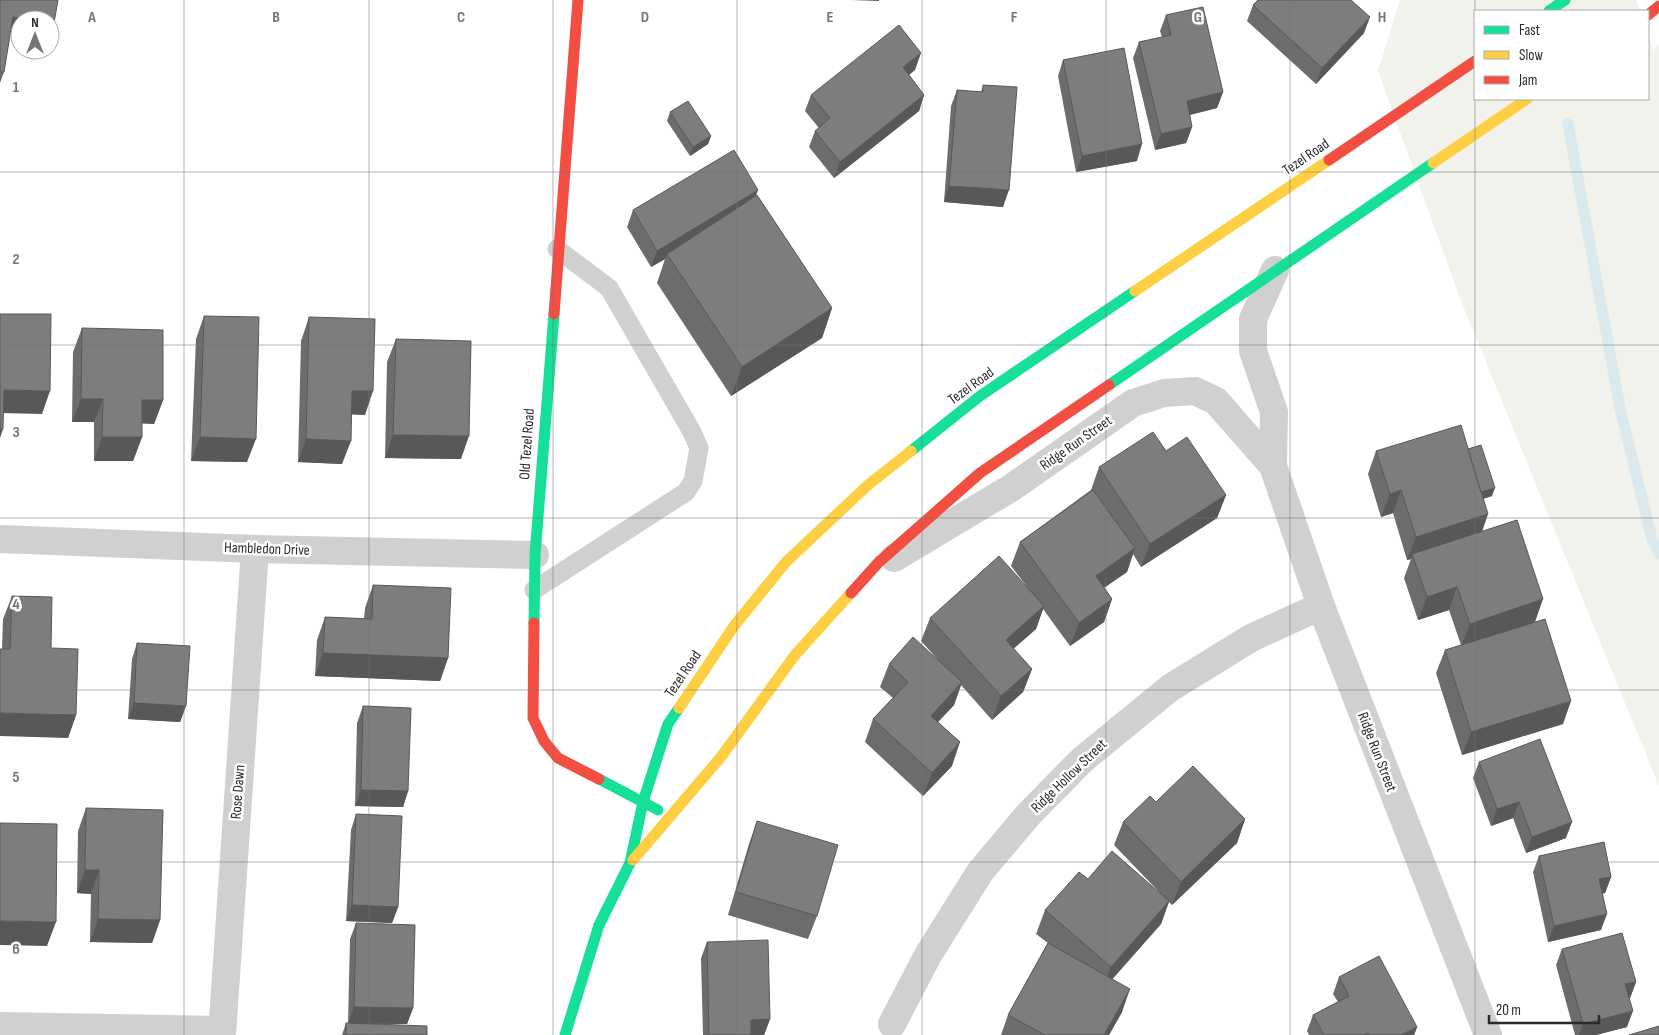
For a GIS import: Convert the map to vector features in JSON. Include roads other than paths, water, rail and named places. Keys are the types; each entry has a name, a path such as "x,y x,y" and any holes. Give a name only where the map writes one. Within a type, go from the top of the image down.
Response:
{"main road":[{"name":"Old Tezel Road","path":"578,0 557,249 535,555 533,718 544,741 558,758 670,816"},
{"path":"1550,10 1565,0"},
{"path":"1649,14 1659,6"},
{"name":"Tezel Road","path":"630,863 643,802 668,724 734,626 786,562 868,485 980,396 1474,62"},
{"name":"Tezel Road","path":"565,1035 599,925 630,863 721,757 794,655 870,572 980,473 1526,100"}],"street":[{"name":"Ridge Run Street","path":"1275,270 1253,319 1253,352 1274,412 1274,466 1321,606 1488,1035"},
{"name":"Ridge Run Street","path":"870,572 1012,488 1133,403 1164,393 1195,391 1216,401 1274,466"},
{"name":"Hambledon Drive","path":"0,539 255,549 535,555"},
{"name":"Rose Dawn","path":"222,1032 255,549"},
{"name":"Ridge Hollow Street","path":"892,1024 928,955 980,872 1028,815 1082,760 1170,688 1251,638 1321,606"},
{"path":"0,1026 222,1032"}],"lane":[{"path":"534,590 686,492 693,481 699,448 609,288 557,249"}],"waterway":[{"path":"1568,124 1620,408 1652,539 1659,554"}]}
